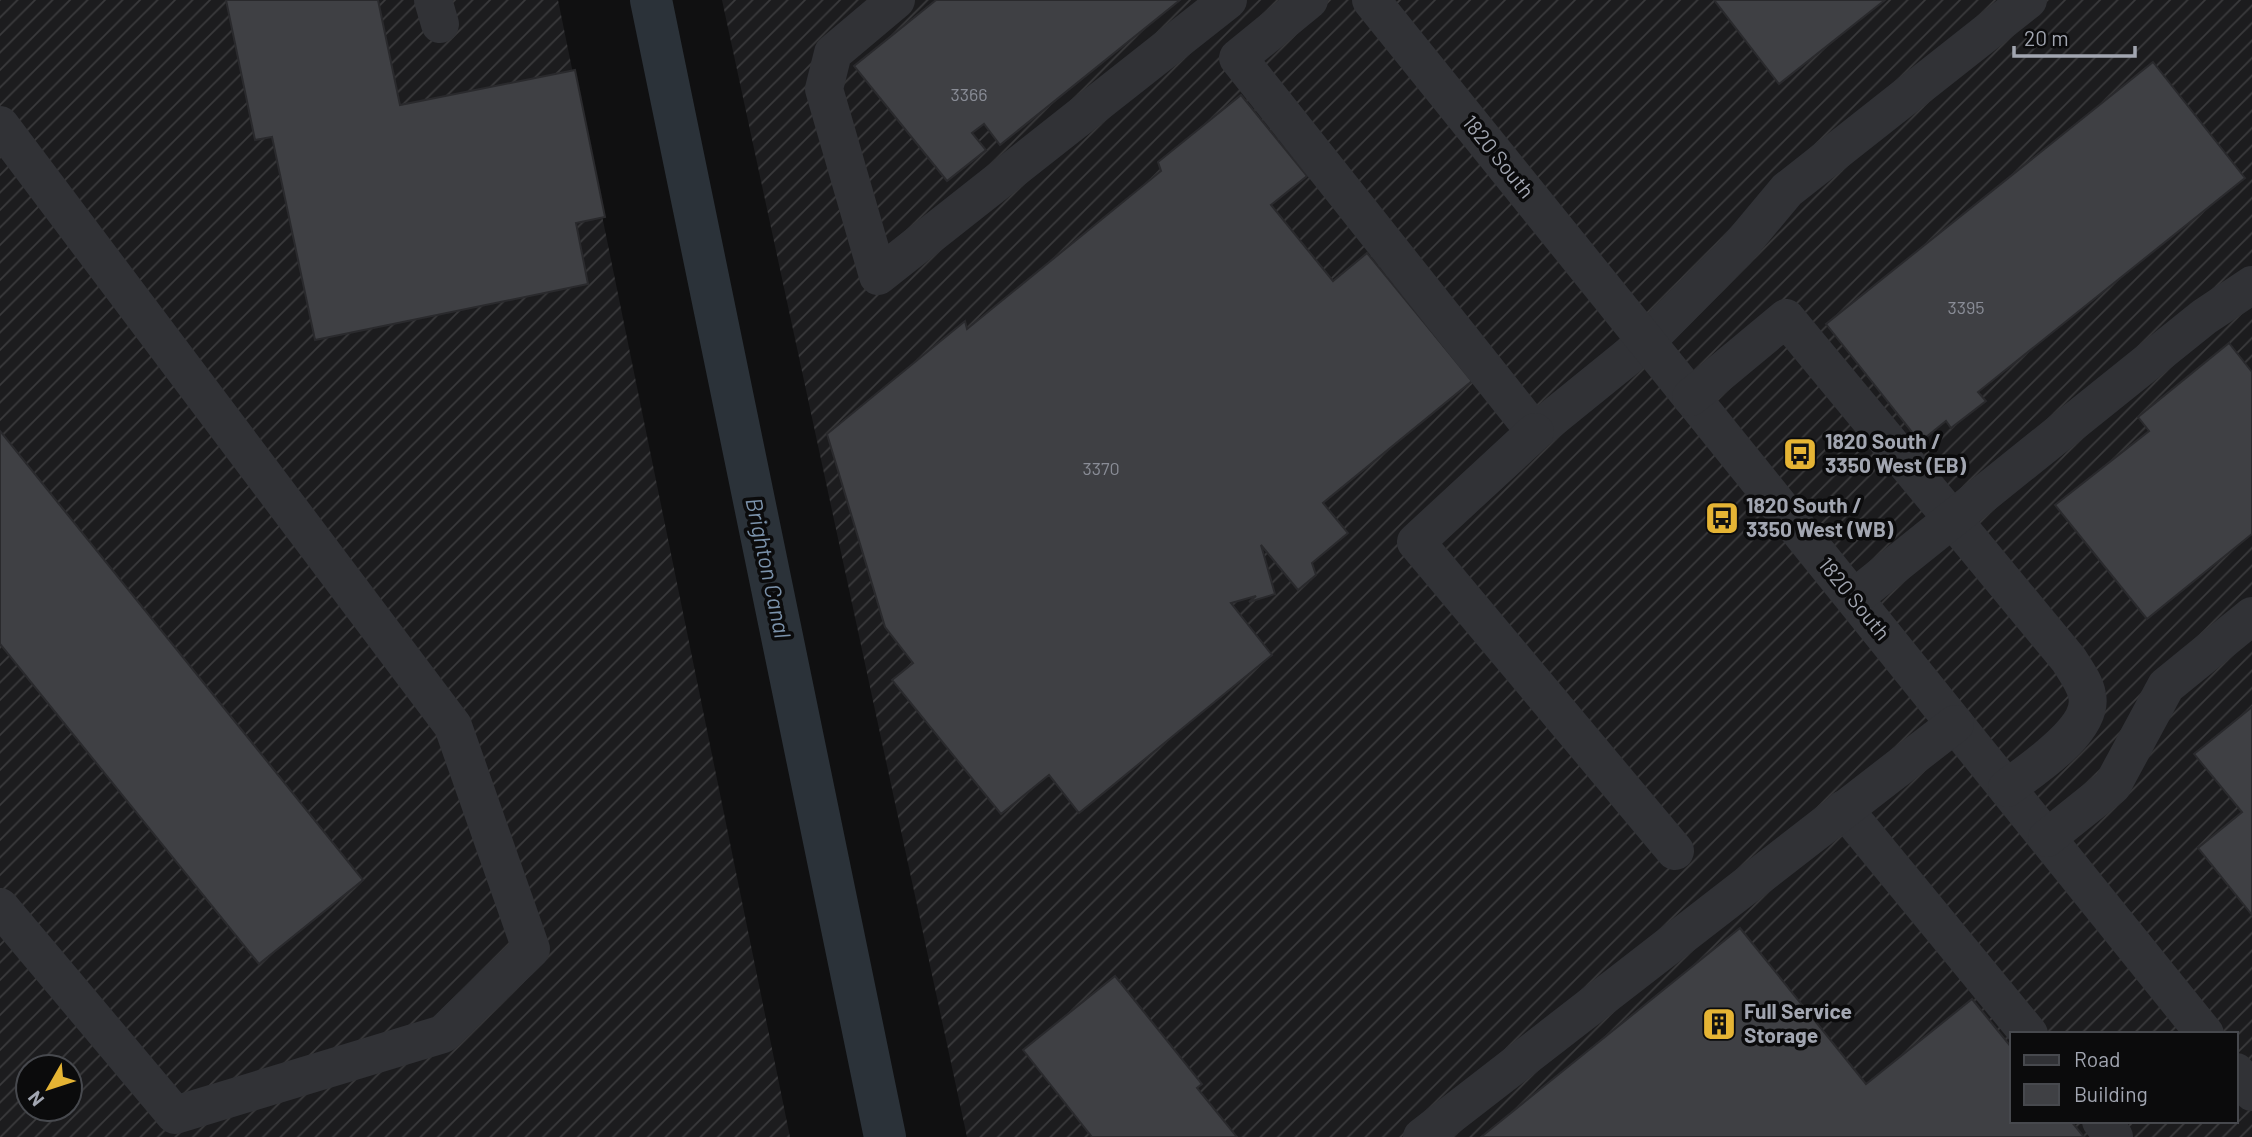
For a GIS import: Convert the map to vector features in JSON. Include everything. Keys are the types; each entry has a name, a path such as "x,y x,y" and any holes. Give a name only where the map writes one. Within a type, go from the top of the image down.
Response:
{"street":[{"path":"896,0 833,53 824,89 878,276 1180,40 1225,1"},
{"path":"1309,0 1238,58 1535,432"},
{"name":"1820 South","path":"1371,0 2203,1032"},
{"path":"1675,851 1416,542 1535,432 1646,342 1736,251 1787,190 2028,0"},
{"path":"0,125 453,726 531,949 443,1034 175,1115 0,907"},
{"path":"1854,598 2204,317 2252,285"},
{"path":"1691,397 1786,318 2069,660 2088,696 2083,719 2063,745 2007,788"},
{"path":"2047,838 2112,786 2166,686 2252,616"},
{"path":"1422,1137 1955,724"},
{"path":"1844,809 2027,1032"},
{"path":"2238,1060 2252,1046"},
{"path":"2238,1074 2252,1092"},
{"path":"2103,1123 2115,1137"}],"shaded area":[{"path":"0,0 558,0 790,1137 0,1137"},
{"path":"722,0 2252,0 2252,1137 967,1137"}],"building":[{"path":"226,0 378,0 400,105 575,70 605,217 576,223 588,284 315,340 272,137 255,140"},
{"path":"936,0 1180,0 1000,145 984,124 972,133 986,150 947,181 854,66"},
{"path":"1714,0 1885,0 1779,84"},
{"path":"2153,62 2245,178 1978,392 1986,401 1951,428 1946,421 1920,442 1826,324"},
{"path":"1241,95 1307,176 1271,205 1333,281 1367,253 1472,381 1323,503 1348,533 1312,563 1316,575 1298,590 1261,545 1275,594 1249,602 1256,596 1231,603 1272,655 1079,813 1049,775 1001,814 892,680 913,663 885,627 827,434 965,321 967,329 1161,171 1158,162"},
{"path":"2229,343 2252,372 2252,534 2147,619 2055,505 2149,431 2138,417"},
{"path":"0,431 363,880 259,964 0,644"},
{"path":"2252,707 2252,915 2198,848 2242,812 2194,754"},
{"name":"Full Service Storage","path":"1740,928 1866,1084 1972,999 2010,1046 2010,1123 2073,1123 2084,1137 1481,1137"},
{"path":"1115,976 1202,1084 1197,1088 1237,1137 1092,1137 1023,1050"}],"waterway":[{"name":"Brighton Canal","path":"651,0 885,1137"}],"place":[{"name":"1820 South / 3350 West (EB)","path":"1800,454"},
{"name":"1820 South / 3350 West (WB)","path":"1722,518"},
{"name":"Full Service Storage","path":"1719,1024"}]}
